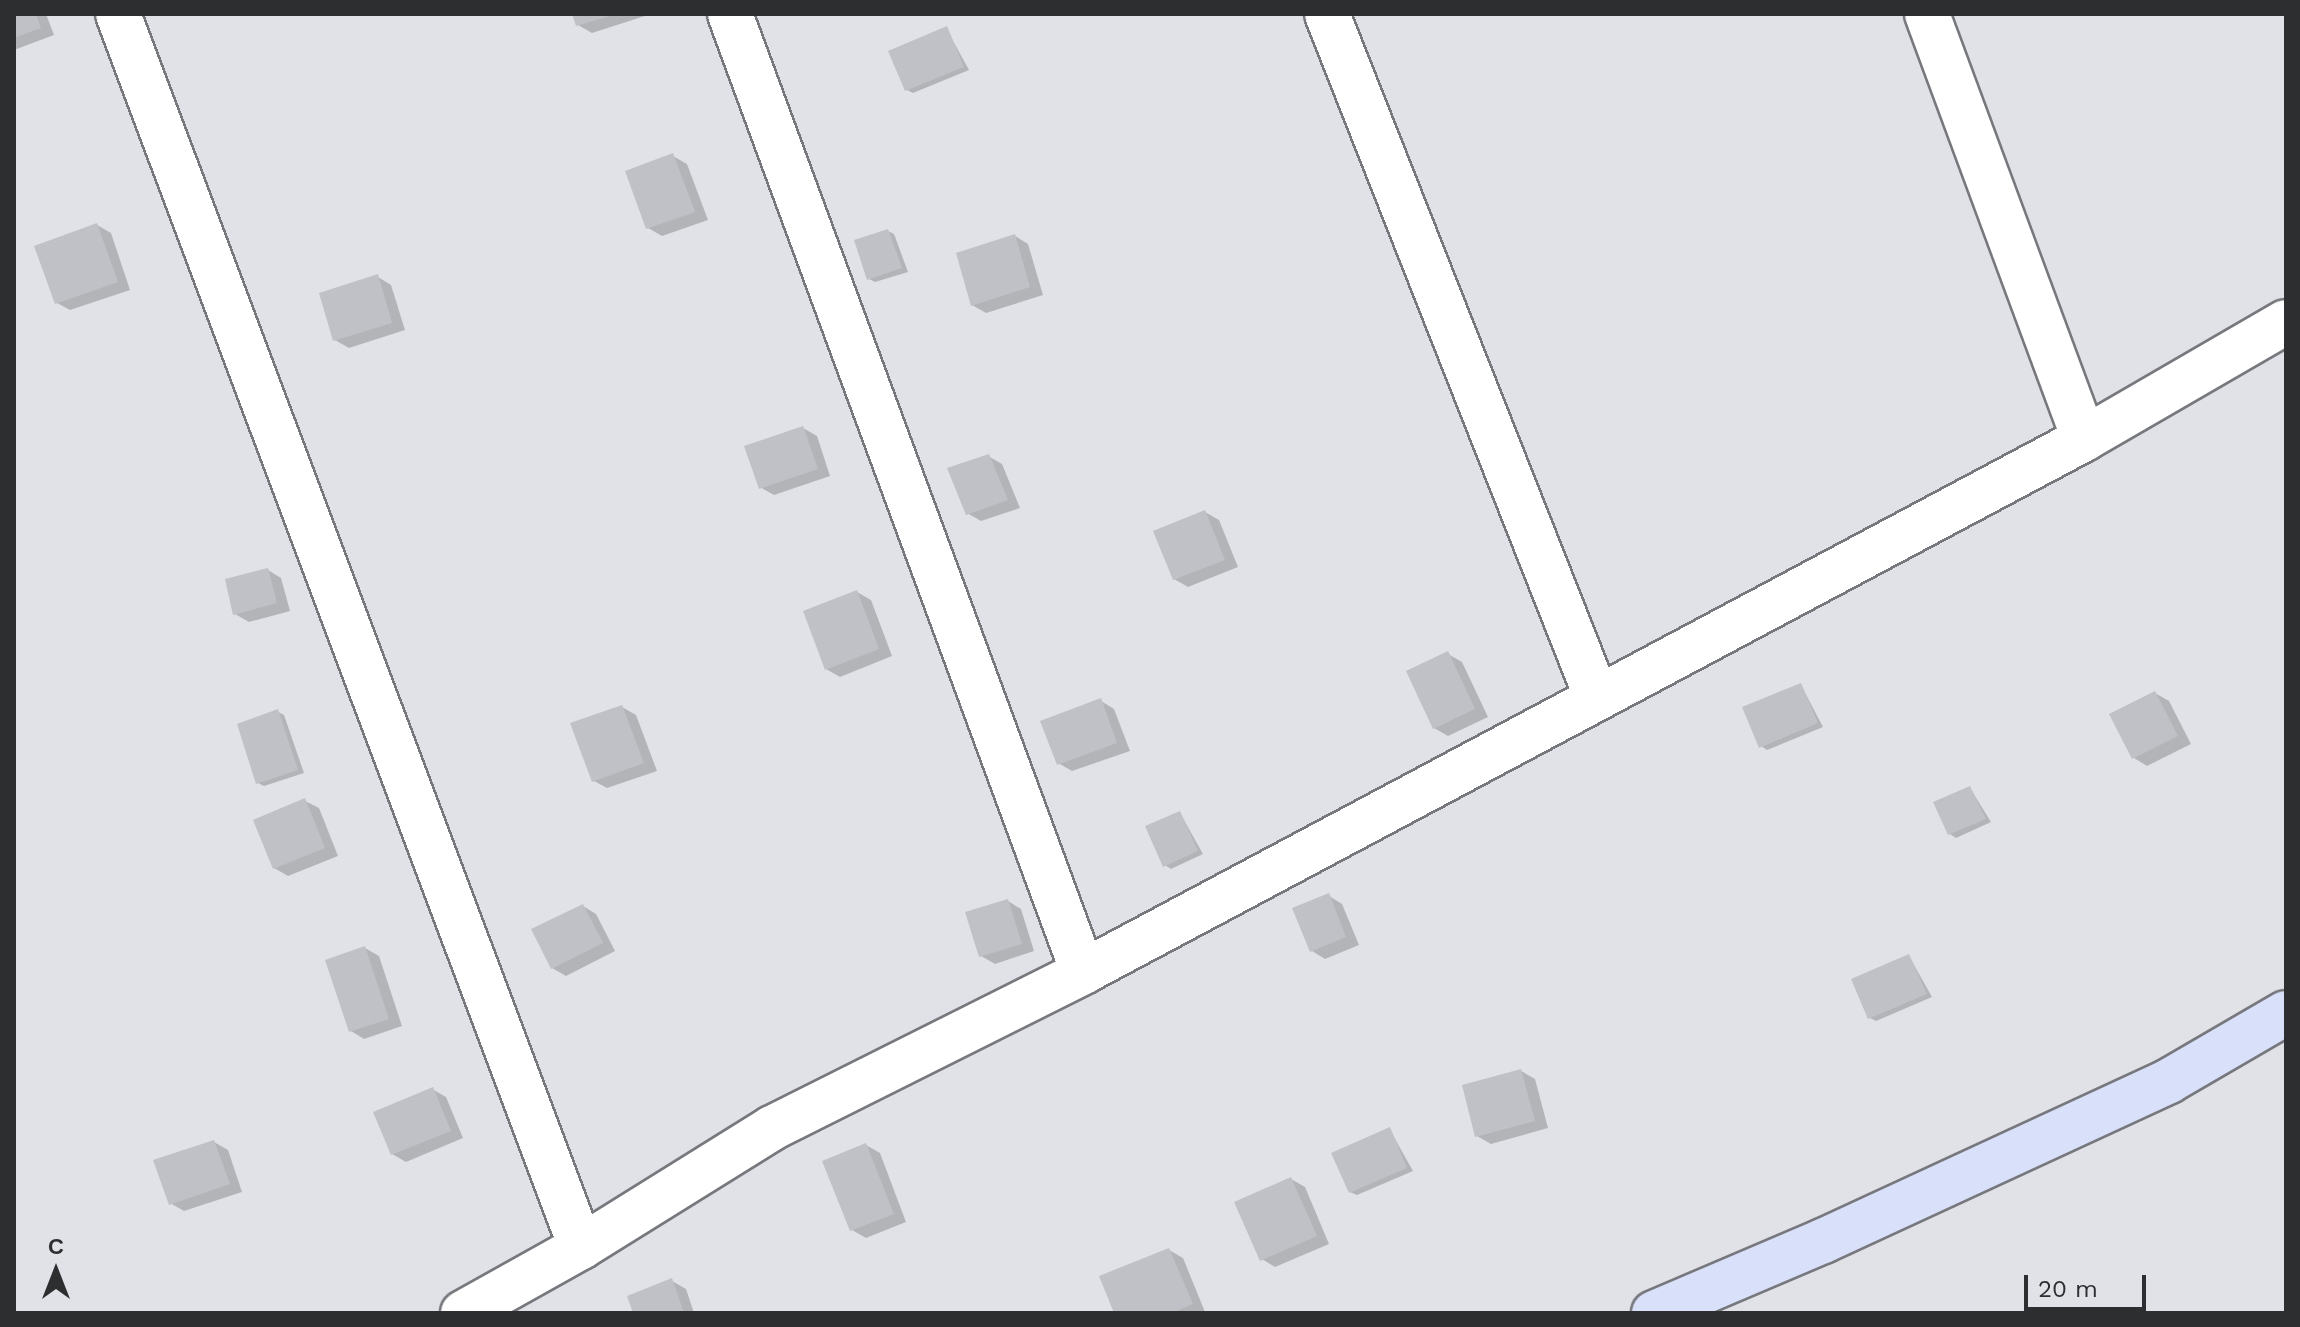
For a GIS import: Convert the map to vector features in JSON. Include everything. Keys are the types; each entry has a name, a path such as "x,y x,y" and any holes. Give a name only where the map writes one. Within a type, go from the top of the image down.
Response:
{"main road":[{"path":"1654,1313 1823,1241 2169,1081 2286,1013"}],"street":[{"path":"118,14 581,1247"},
{"path":"730,14 1083,972"},
{"path":"1327,14 1597,698"},
{"path":"1927,14 2084,439"},
{"path":"463,1313 581,1247 772,1128 1083,972 2084,439 2286,322"}],"building":[{"path":"14,14 36,14 41,28 14,38"},
{"path":"572,14 613,14 613,15 576,26"},
{"path":"947,26 964,67 905,91 888,51"},
{"path":"673,153 695,212 646,229 625,171"},
{"path":"97,223 118,282 55,304 34,246"},
{"path":"888,229 902,268 867,280 854,240"},
{"path":"1015,234 1030,287 971,306 956,253"},
{"path":"378,274 392,323 333,341 319,293"},
{"path":"803,426 818,469 759,489 744,446"},
{"path":"989,454 1008,500 966,515 947,468"},
{"path":"1205,510 1225,560 1173,580 1153,531"},
{"path":"268,568 277,603 233,615 225,579"},
{"path":"857,590 879,649 825,670 803,611"},
{"path":"1448,651 1475,709 1433,729 1406,671"},
{"path":"1801,683 1818,723 1759,748 1742,707"},
{"path":"2155,691 2178,736 2132,759 2109,714"},
{"path":"1101,698 1117,743 1057,765 1040,721"},
{"path":"622,705 644,763 592,782 570,723"},
{"path":"278,709 298,770 256,784 237,724"},
{"path":"1970,786 1986,819 1948,835 1933,802"},
{"path":"305,798 325,848 273,869 253,820"},
{"path":"1180,811 1198,851 1163,867 1145,826"},
{"path":"1329,893 1346,937 1310,952 1292,908"},
{"path":"1008,899 1022,944 979,957 965,912"},
{"path":"583,904 603,943 551,969 531,929"},
{"path":"365,946 389,1019 349,1032 325,960"},
{"path":"1909,954 1927,994 1868,1019 1851,979"},
{"path":"1521,1069 1535,1121 1475,1137 1462,1085"},
{"path":"433,1087 451,1131 391,1155 373,1112"},
{"path":"1390,1127 1407,1168 1349,1193 1331,1153"},
{"path":"214,1140 230,1184 169,1205 153,1160"},
{"path":"866,1143 894,1214 850,1231 822,1161"},
{"path":"1291,1177 1317,1236 1260,1261 1234,1202"},
{"path":"1169,1248 1193,1304 1172,1313 1114,1313 1099,1276"},
{"path":"672,1278 684,1313 633,1313 627,1296"}]}
